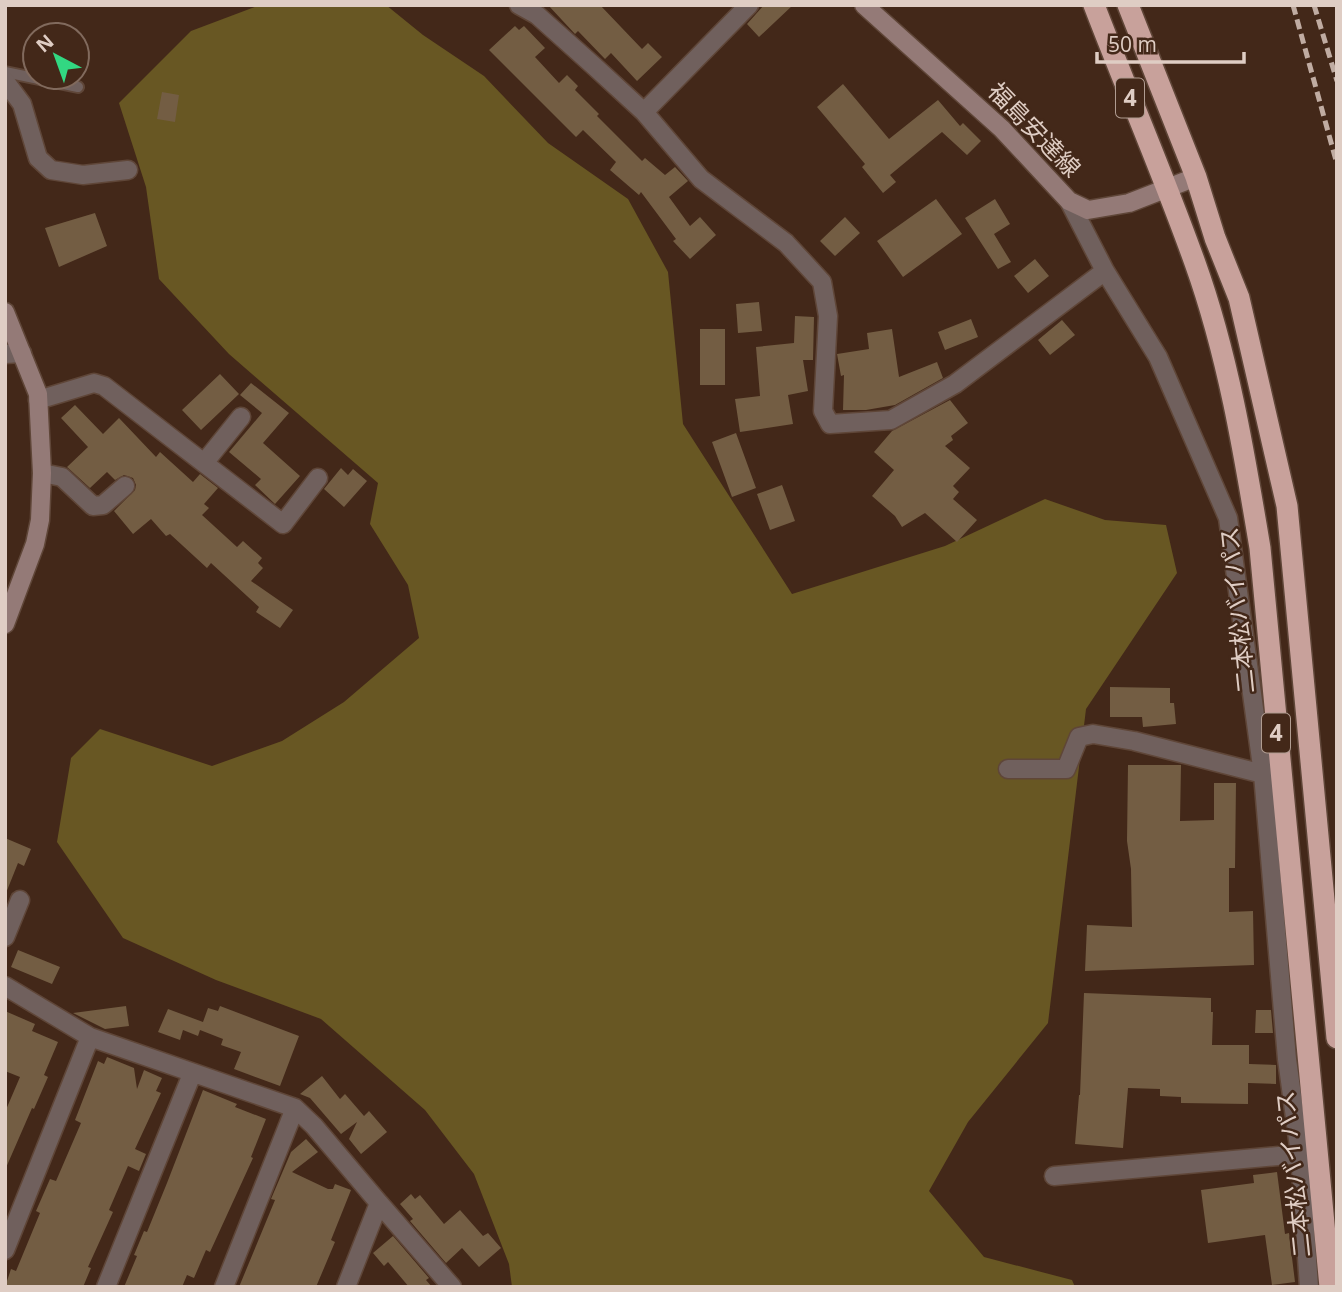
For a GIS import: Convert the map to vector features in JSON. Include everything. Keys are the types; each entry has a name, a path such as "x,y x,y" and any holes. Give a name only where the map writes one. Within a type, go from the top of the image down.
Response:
{"highway":[{"name":"4","path":"1094,5 1167,190"},
{"name":"4","path":"1128,5 1239,298 1287,506 1337,1038"},
{"name":"二本松バイパス","path":"1167,190 1196,264 1221,351 1244,448 1260,548 1330,1287"}],"main road":[{"name":"福島安達線","path":"864,5 1002,129 1069,201 1088,209 1129,203 1195,177"},
{"path":"5,312 10,354 38,400 42,474 40,520 35,544 5,624"}],"street":[{"path":"519,5 537,15 644,112 701,179 786,243 822,282 828,316 823,411 830,424 891,421 955,384 1105,271"},
{"path":"644,112 749,5"},
{"path":"5,81 22,104 38,158 51,170 83,175 128,170"},
{"path":"1069,201 1105,271 1158,357 1228,518 1263,774 1287,1059 1300,1154 1309,1287"},
{"path":"38,400 94,383 104,386 283,524 318,478"},
{"path":"204,463 241,417"},
{"path":"42,474 62,477 93,506 103,505 125,486"},
{"path":"1008,769 1066,769 1079,737 1093,734 1134,741 1263,774"},
{"path":"5,937 20,900"},
{"path":"5,986 90,1037 295,1108 452,1287"},
{"path":"5,1250 90,1037"},
{"path":"106,1287 192,1074"},
{"path":"224,1287 295,1108"},
{"path":"1054,1176 1300,1154"},
{"path":"346,1287 379,1203"}],"shaded area":[{"path":"260,5 386,5 423,35 484,76 548,143 628,199 668,272 683,424 792,594 945,546 1045,499 1105,520 1166,525 1177,573 1086,709 1048,1023 968,1122 929,1191 984,1257 1072,1280 1075,1287 512,1287 509,1264 474,1174 425,1110 321,1019 216,980 123,938 57,842 71,758 100,729 212,766 282,741 344,702 419,638 408,585 370,524 378,483 229,354 159,279 146,187 119,103 191,31"}],"building":[{"path":"548,5 600,5 642,49 648,43 662,57 637,81 611,53 605,59 578,31 575,34"},
{"path":"764,5 793,5 759,37 747,24"},
{"path":"515,26 519,30 524,26 545,48 535,57 559,83 567,75 578,86 575,90 599,114 597,116 642,161 645,158 665,175 675,167 688,181 669,197 690,226 700,217 716,235 690,259 673,241 676,239 641,192 639,195 610,170 616,162 583,130 576,137 489,50"},
{"path":"843,84 889,139 938,100 960,126 963,123 981,141 967,155 942,132 890,175 896,182 883,193 862,167 865,164 817,107"},
{"path":"162,92 179,95 175,122 157,119"},
{"path":"936,199 962,234 903,277 877,241"},
{"path":"995,199 1010,224 994,234 1011,262 998,269 965,218"},
{"path":"95,213 107,246 59,267 45,228"},
{"path":"845,217 860,233 835,256 820,241"},
{"path":"1035,259 1049,276 1028,293 1014,276"},
{"path":"759,302 762,331 738,333 736,304"},
{"path":"795,316 814,317 813,360 803,360 808,391 788,395 793,424 740,432 735,399 760,396 756,347 794,343"},
{"path":"971,319 978,337 945,350 938,332"},
{"path":"1062,320 1075,335 1050,355 1038,340"},
{"path":"700,329 725,329 725,385 700,385"},
{"path":"892,329 899,377 937,362 943,378 895,405 866,410 843,410 844,375 841,376 837,354 869,349 867,333"},
{"path":"220,374 239,394 201,430 182,410"},
{"path":"251,383 289,413 263,443 300,476 275,504 255,485 261,479 229,452 262,413 240,395"},
{"path":"950,400 968,423 951,436 953,440 945,446 970,468 953,486 959,492 953,499 977,520 957,542 925,513 902,527 895,516 872,496 894,470 874,452 892,431"},
{"path":"75,405 103,434 119,418 156,457 160,452 193,482 200,474 218,488 204,504 209,508 202,515 237,547 243,541 262,558 258,563 263,568 251,581 293,610 280,628 256,612 259,607 211,563 207,568 170,534 166,536 151,519 133,534 114,511 135,490 133,478 124,475 115,480 107,472 90,488 67,467 88,447 61,418"},
{"path":"736,433 756,488 732,497 712,442"},
{"path":"341,468 348,475 353,469 367,481 344,507 324,489"},
{"path":"782,485 795,521 770,530 757,494"},
{"path":"1110,687 1170,688 1170,703 1174,703 1176,724 1143,727 1142,717 1110,717"},
{"path":"1128,765 1181,765 1180,821 1214,820 1214,783 1236,783 1235,868 1229,868 1229,912 1253,911 1254,965 1085,971 1087,925 1132,927 1131,869 1127,841"},
{"path":"5,838 31,849 24,866 18,863 6,893"},
{"path":"18,950 60,967 52,984 11,967"},
{"path":"1084,993 1211,998 1212,1045 1249,1045 1249,1064 1276,1065 1276,1084 1248,1083 1248,1104 1181,1103 1181,1097 1160,1096 1160,1089 1128,1088 1123,1148 1075,1144"},
{"path":"126,1006 129,1026 105,1029 73,1013"},
{"path":"220,1006 299,1036 280,1086 234,1069 241,1052 221,1045 223,1039 200,1030 198,1036 183,1030 180,1040 158,1032 168,1009 203,1022 208,1008 218,1011"},
{"path":"1256,1010 1271,1010 1273,1033 1255,1033"},
{"path":"5,1011 35,1024 32,1031 58,1042 44,1075 48,1077 5,1170 5,1112 20,1077 5,1071"},
{"path":"107,1057 134,1068 137,1089 144,1070 162,1078 156,1091 161,1093 135,1149 146,1154 139,1171 128,1166 109,1210 113,1212 88,1267 91,1268 83,1287 5,1287 11,1269 16,1271 40,1213 36,1211 50,1179 56,1181 81,1123 75,1120 98,1061 104,1064"},
{"path":"322,1076 340,1099 345,1094 364,1116 369,1111 387,1132 361,1154 349,1139 357,1122 341,1134 310,1098 300,1094"},
{"path":"203,1090 266,1119 251,1157 253,1158 210,1252 206,1250 194,1278 187,1275 182,1287 124,1287 137,1256 134,1255 144,1231 147,1232"},
{"path":"306,1139 318,1152 292,1172 328,1189 333,1189 335,1184 351,1190 331,1240 335,1242 316,1287 239,1287 275,1200 271,1199 291,1152"},
{"path":"1277,1172 1285,1234 1289,1233 1295,1282 1272,1285 1265,1235 1208,1243 1201,1190 1254,1183 1253,1175"},
{"path":"411,1194 415,1199 420,1195 444,1224 460,1210 483,1236 488,1233 501,1248 479,1267 462,1248 446,1263 410,1221 413,1219 400,1204"},
{"path":"393,1236 429,1278 426,1280 432,1287 409,1287 388,1262 384,1266 373,1253"}],"railway":[{"path":"1293,5 1337,164"},
{"path":"1314,5 1337,81"}]}
